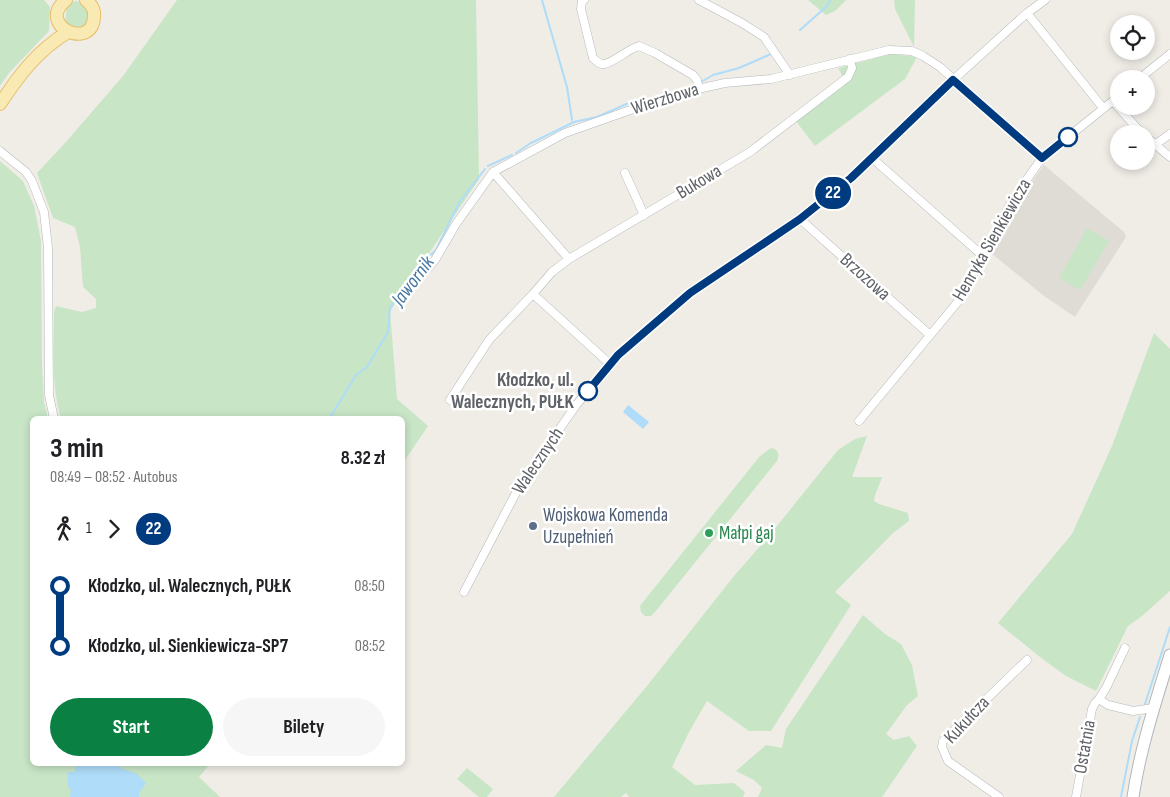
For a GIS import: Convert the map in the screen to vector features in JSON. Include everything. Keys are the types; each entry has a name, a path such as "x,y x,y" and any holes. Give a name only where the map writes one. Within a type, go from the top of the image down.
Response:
{"main road":[{"path":"0,104 41,50 58,23 58,10 62,2"},
{"path":"58,23 68,32 79,34 89,29 94,19 92,2"},
{"path":"41,50 68,32"}],"street":[{"path":"584,0 581,9 593,58 599,64 605,64 631,48 638,46 655,53 693,75 697,80 698,89"},
{"path":"699,0 742,23 764,38 790,75"},
{"name":"Walecznych","path":"464,592 518,487 558,429 610,364 639,336 690,293 800,219 851,178 953,80 1027,13 1045,0"},
{"path":"1027,13 1103,108"},
{"name":"Wierzbowa","path":"493,172 565,133 639,106 698,89 771,79 888,50 912,52 923,56 940,67 1042,158"},
{"path":"1151,70 1170,54"},
{"name":"Bukowa","path":"450,400 488,340 552,272 569,259 750,152 848,77 852,68 850,59"},
{"name":"Henryka Sienkiewicza","path":"859,421 960,298 1013,199 1042,158 1110,103"},
{"path":"1170,134 1156,144 1170,157"},
{"path":"0,151 29,177 44,212 48,248 49,395 53,416"},
{"path":"872,158 983,256"},
{"path":"419,278 435,260 456,224 493,172 569,259"},
{"path":"625,172 644,215"},
{"name":"Brzozowa","path":"800,219 930,335"},
{"path":"533,294 610,364"},
{"name":"Ostatnia","path":"1076,797 1092,709 1106,688 1125,648"},
{"path":"1133,797 1136,776 1170,655"},
{"name":"Kukułcza","path":"999,797 948,761 942,747 943,741 1027,660"},
{"name":"Ostatnia","path":"1098,700 1133,711 1154,708"}],"shaded area":[{"path":"1044,165 1124,232 1126,237 1075,317 1044,296 991,253 1017,202"}],"green space":[{"path":"0,0 44,0 50,7 49,31 9,73 0,86"},
{"path":"177,0 476,0 479,179 390,311 397,399 428,426 405,460 405,416 60,416 54,379 54,312 56,306 82,312 96,308 96,299 83,287 80,247 75,227 53,218 37,173 123,76"},
{"path":"808,0 846,0 835,11 826,15"},
{"path":"894,0 915,0 914,47 895,9"},
{"path":"76,1 85,3 90,20 80,30 65,25 67,4"},
{"path":"891,54 917,57 905,79 815,146 792,116 843,77 838,68"},
{"path":"0,161 23,181 34,206 41,241 42,367 44,402 47,416 30,416 30,766 208,766 199,777 220,797 0,797"},
{"path":"1087,228 1109,241 1080,290 1059,278"},
{"path":"1154,333 1170,349 1170,591 1128,626 1096,691 1066,676 998,623 1072,534 1112,446"},
{"path":"867,436 852,477 882,477 874,501 908,513 909,521 893,533 835,592 851,605 771,731 749,731 707,701 672,767 695,785 734,783 745,792 743,797 629,797 626,793 621,797 554,797 647,686 734,576 769,536 838,450 855,439"},
{"name":"Małpi gaj","path":"771,448 778,452 777,461 655,612 651,616 645,616 641,612 640,606 760,456"},
{"path":"863,615 885,634 901,644 912,665 918,696 907,705 886,734 894,740 909,736 917,746 882,797 758,797 762,788 754,780 736,771 766,745 782,748 786,729"},
{"path":"467,768 493,789 487,797 479,797 457,779"}],"water":[{"path":"628,405 649,422 643,429 623,412"},
{"path":"75,766 119,766 137,774 146,783 139,793 139,797 70,797 71,791 67,784 68,772 75,772"}],"waterway":[{"path":"542,0 567,87 572,120"},
{"name":"Jawornik","path":"800,30 827,6 830,0"},
{"name":"Jawornik","path":"701,82 713,75 739,68 771,54"},
{"name":"Jawornik","path":"658,97 691,86"},
{"name":"Jawornik","path":"516,153 531,143 574,122 597,117 631,102 647,101"},
{"name":"Jawornik","path":"488,166 512,155"},
{"name":"Jawornik","path":"331,416 356,375 367,367 388,332 390,308 429,256 436,250 459,203 485,169"},
{"path":"1145,704 1170,627"},
{"path":"1121,797 1132,741 1140,717"}],"bus line":[{"name":"22","path":"588,391 618,355 690,293 800,219 851,178 953,80 1042,158 1068,137"}],"place":[{"name":"Kłodzko, ul. Walecznych, PUŁK","path":"588,391"},
{"name":"Wojskowa Komenda Uzupełnień","path":"533,526"},
{"name":"Małpi gaj","path":"709,533"}]}
